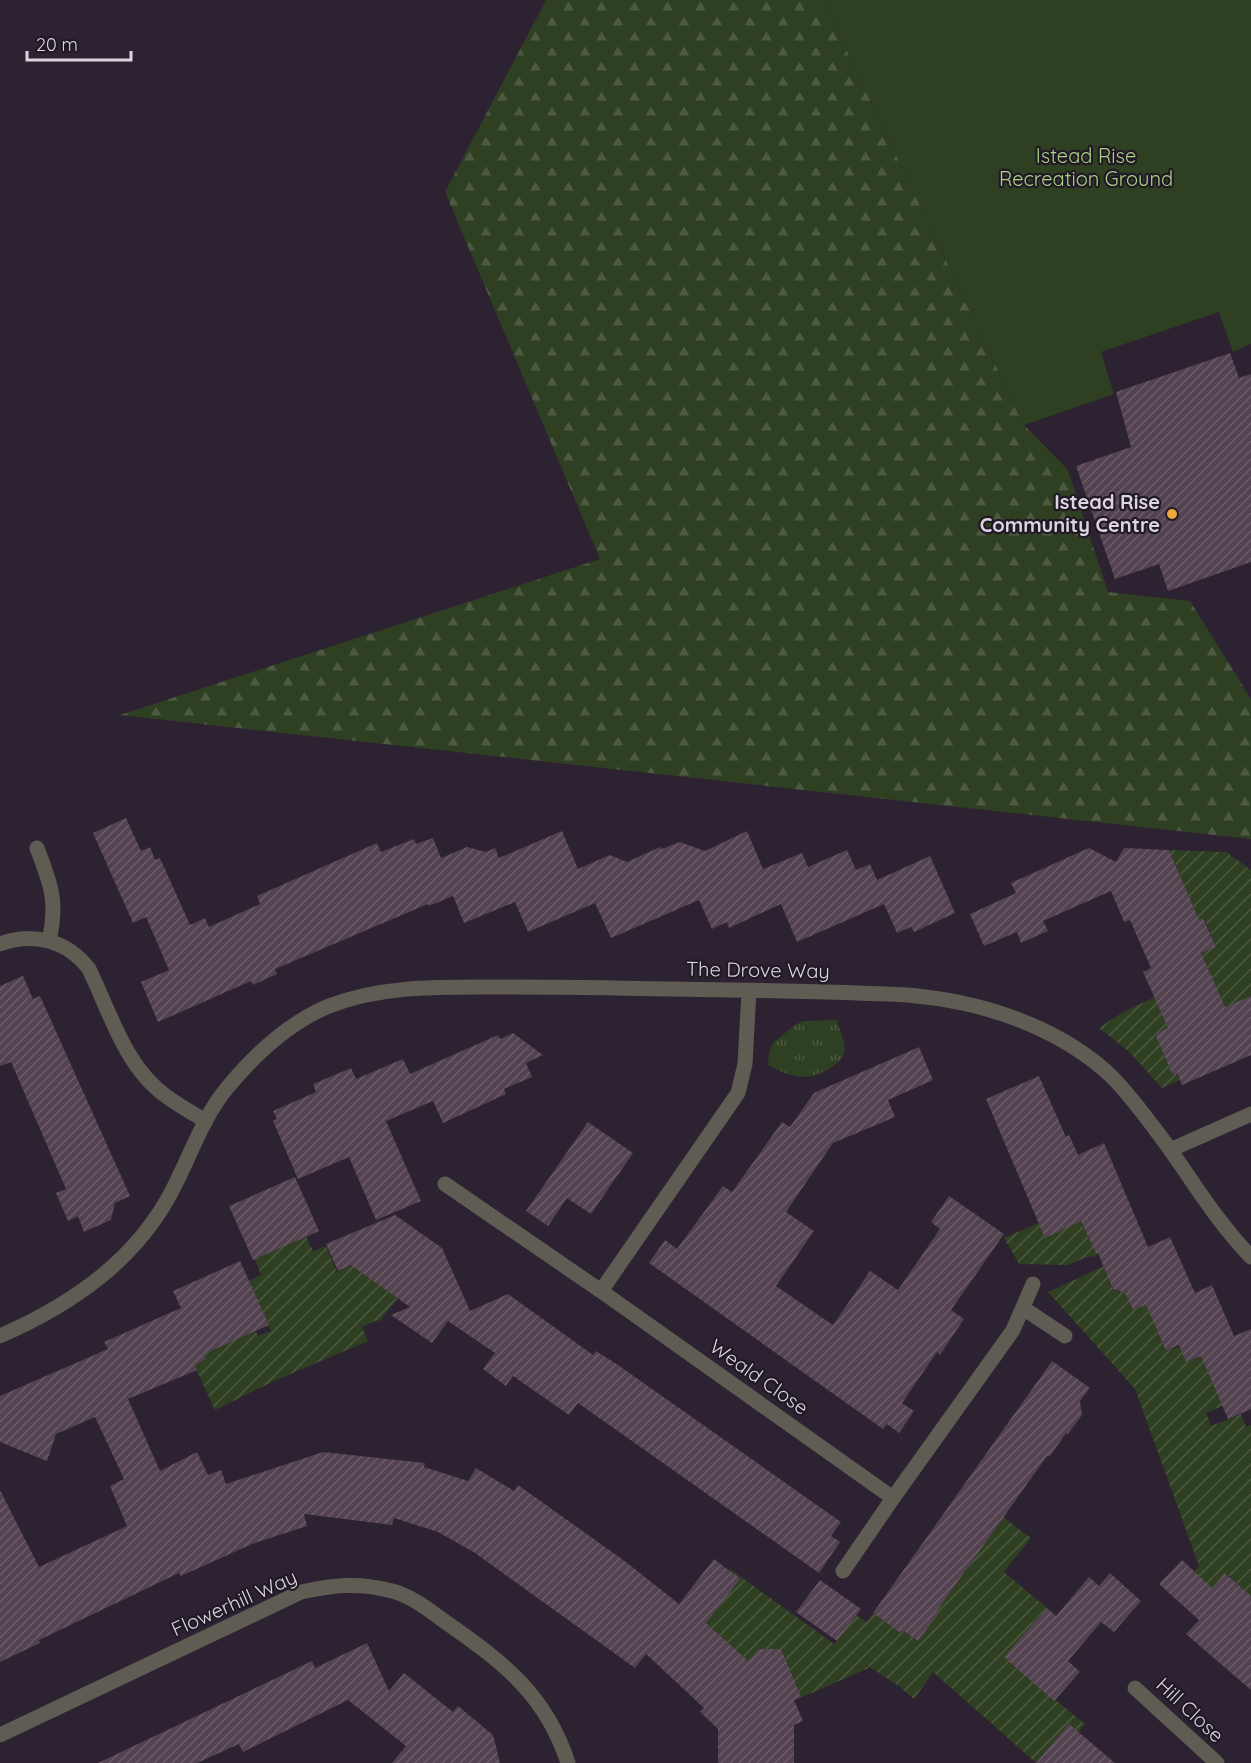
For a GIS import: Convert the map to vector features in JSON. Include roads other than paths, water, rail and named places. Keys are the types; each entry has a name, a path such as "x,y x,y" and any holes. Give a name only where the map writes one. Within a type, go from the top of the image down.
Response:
{"street":[{"path":"37,848 54,900 49,941"},
{"path":"0,944 30,938 49,941 73,953 89,969 131,1056 147,1078 166,1096 206,1121"},
{"name":"The Drove Way","path":"0,1336 67,1301 100,1278 137,1245 163,1208 206,1121 235,1078 261,1050 302,1020 321,1010 369,994 403,989 451,987 908,995 963,1003 1013,1018 1049,1034 1104,1070 1133,1101 1218,1219 1251,1257"},
{"path":"601,1291 738,1093 745,1064 750,991"},
{"path":"1170,1150 1251,1114"},
{"name":"Weald Close","path":"445,1184 601,1291 893,1498"},
{"path":"843,1571 1013,1330 1033,1284"},
{"path":"1023,1308 1065,1336"},
{"name":"Flowerhill Way","path":"0,1735 301,1593 332,1585 367,1586 394,1591 419,1604 493,1655 528,1689 551,1722 568,1763"},
{"name":"Hill Close","path":"1135,1688 1217,1763"}],"place":[{"name":"Istead Rise Community Centre","path":"1172,514"}],"park label":[{"name":"Istead Rise Recreation Ground","path":"1086,168"}]}
